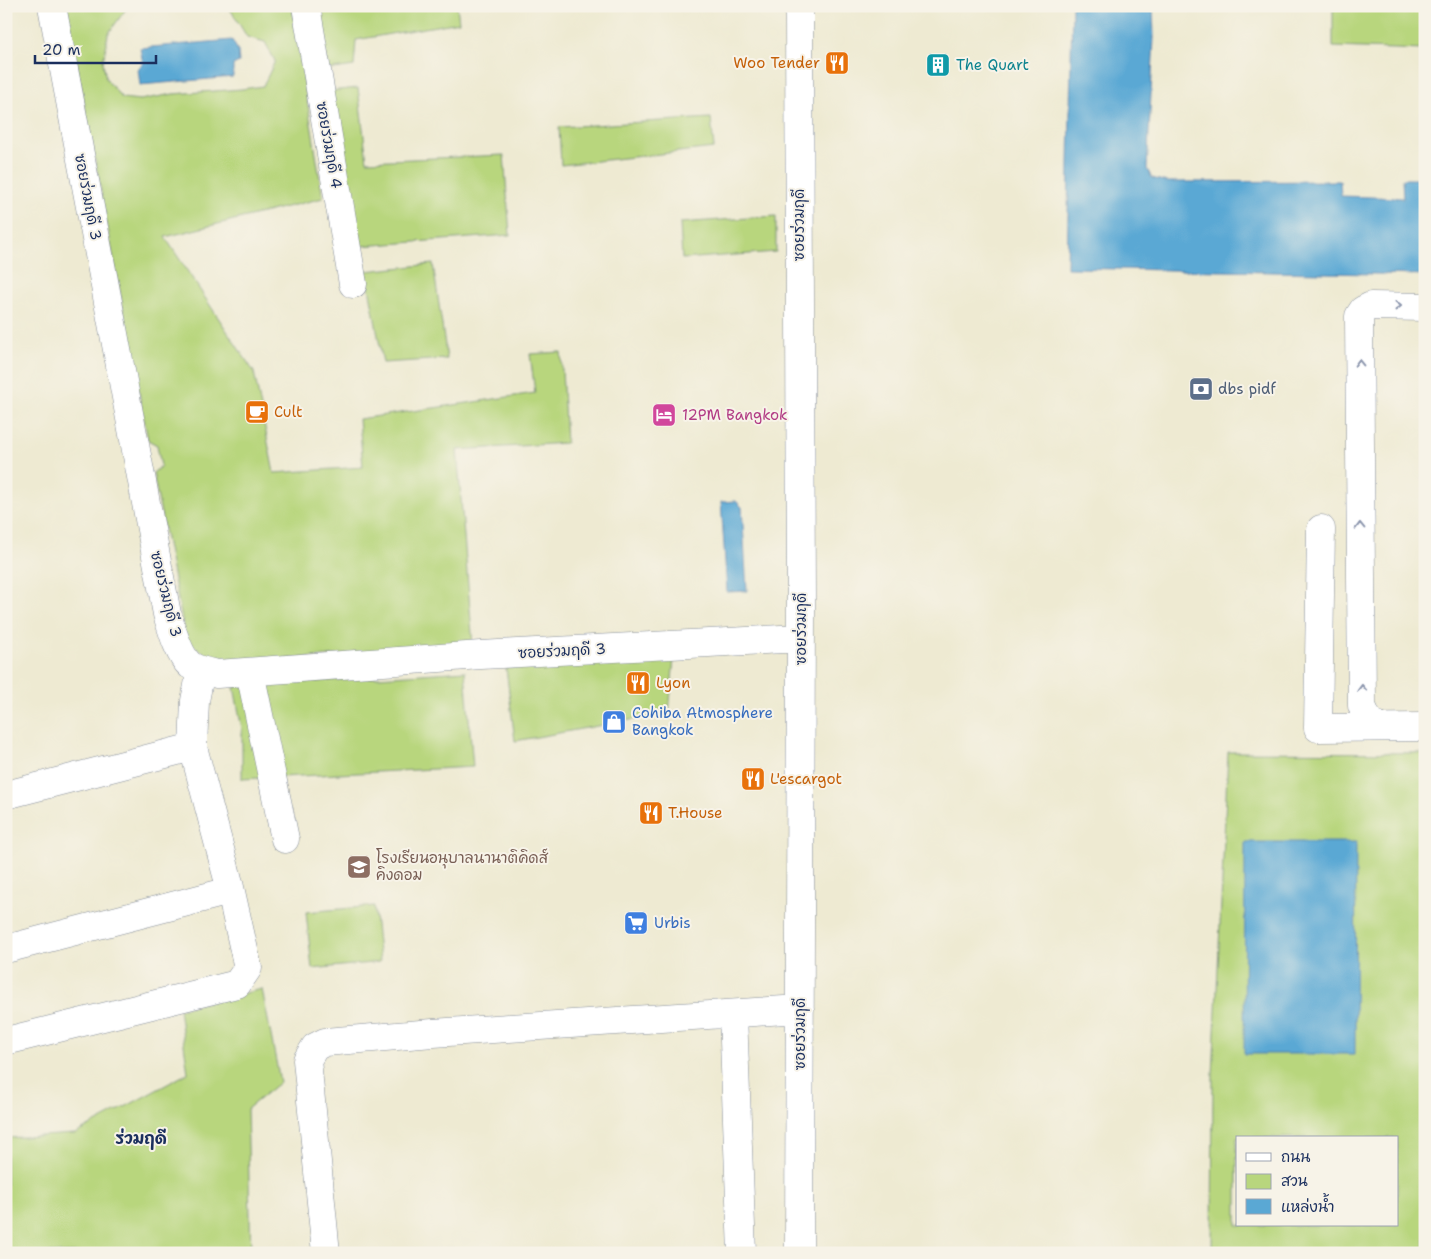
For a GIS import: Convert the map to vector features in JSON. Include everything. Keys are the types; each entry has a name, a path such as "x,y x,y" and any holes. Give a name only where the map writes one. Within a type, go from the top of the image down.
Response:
{"street":[{"name":"ซอยร่วมฤดี 3","path":"52,6 167,614 179,648 190,664 201,670 217,674 481,655 801,638"},
{"name":"ซอยร่วมฤดี 4","path":"306,6 353,284"},
{"name":"ซอยร่วมฤดี","path":"798,1253 801,638 799,6"},
{"path":"1382,727 1369,722 1362,706 1359,316 1363,310 1371,306 1425,306"},
{"path":"1321,529 1318,728 1425,727"},
{"path":"6,1041 237,984 248,968 193,747 195,701 201,670"},
{"path":"250,672 285,839"},
{"path":"6,795 193,747"},
{"path":"6,949 230,891"},
{"path":"326,1253 307,1060 315,1046 325,1042 433,1032 800,1009"},
{"path":"733,1014 742,1253"}],"green space":[{"path":"66,6 132,6 126,9 108,34 103,62 106,79 122,98 140,100 173,94 263,86 275,61 265,42 247,37 232,12 226,6 292,6 323,198 165,237 254,372 274,473 363,467 359,419 535,393 530,354 561,352 566,443 457,450 473,646 219,664 186,640 153,473 161,466 157,445 148,440"},
{"path":"318,6 457,6 459,22 356,40 354,66 327,70"},
{"path":"1333,6 1425,6 1425,50 1333,47"},
{"path":"358,88 367,161 504,155 510,235 361,246 330,91"},
{"path":"711,118 714,148 561,165 559,127"},
{"path":"776,216 776,252 682,259 680,223"},
{"path":"433,264 447,359 383,363 366,271"},
{"path":"674,658 669,713 515,741 506,668"},
{"path":"465,671 473,767 242,779 242,729 234,687"},
{"path":"1228,752 1425,753 1425,1253 1212,1253 1213,1076"},
{"path":"374,906 380,962 312,969 306,912"},
{"path":"262,989 280,1082 247,1109 251,1253 6,1253 6,1138 75,1134 188,1073 179,1009"}],"water":[{"path":"1072,6 1153,6 1154,38 1147,169 1152,178 1167,182 1340,181 1341,196 1403,198 1402,179 1425,179 1425,275 1067,268"},
{"path":"232,40 238,51 239,62 233,65 233,77 140,85 138,69 143,63 140,48"},
{"path":"736,501 742,507 747,591 727,592 721,502"},
{"path":"1245,842 1356,842 1355,1054 1244,1054"}],"place":[{"name":"Woo Tender","path":"837,63"},
{"name":"The Quart","path":"938,65"},
{"name":"dbs pidf","path":"1201,389"},
{"name":"Cult","path":"257,412"},
{"name":"12PM Bangkok","path":"664,415"},
{"name":"Lyon","path":"638,683"},
{"name":"Cohiba Atmosphere Bangkok","path":"614,722"},
{"name":"L'escargot","path":"753,779"},
{"name":"T.House","path":"651,813"},
{"name":"โรงเรียนอนุบาลนานาติคิดส์ คิงดอม","path":"359,867"},
{"name":"Urbis","path":"636,923"}],"district":[{"name":"ร่วมฤดี","path":"141,1138"}]}
